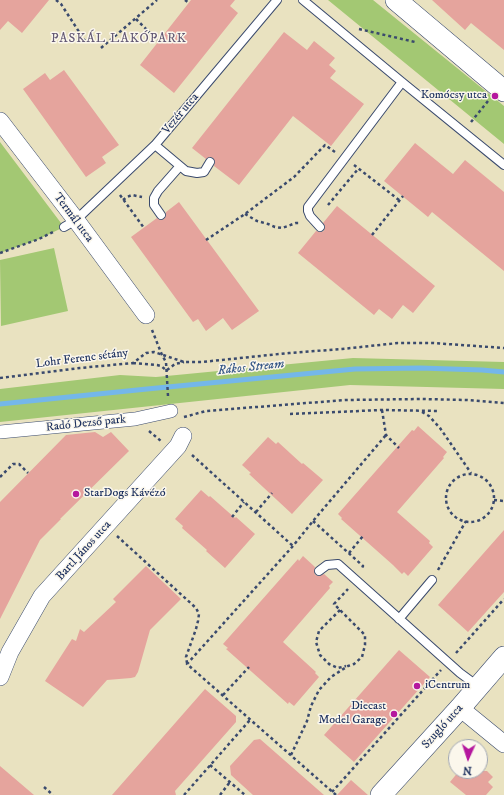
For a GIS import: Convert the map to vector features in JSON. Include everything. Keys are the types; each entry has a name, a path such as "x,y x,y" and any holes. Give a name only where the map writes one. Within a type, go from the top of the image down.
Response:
{"street":[{"path":"396,0 496,96"},
{"name":"Termál utca","path":"0,121 70,223 146,315"},
{"name":"Radó Dezső park","path":"0,432 135,419 173,409"},
{"name":"Bartl János utca","path":"0,677 10,652 42,596 178,444"},
{"name":"Szugló utca","path":"382,795 504,657"},
{"path":"460,708 504,744"}],"lane":[{"name":"Vezér utca","path":"70,223 155,145 277,0"},
{"path":"303,0 504,165"},
{"path":"320,227 310,216 308,207 402,82"},
{"path":"155,145 186,171 197,173 204,172 210,162"},
{"path":"161,215 154,205 154,198 158,191 180,166"},
{"path":"319,571 327,565 338,564 448,662 479,687"},
{"path":"399,619 432,580"}],"path":[{"path":"56,0 61,4 85,41 93,35"},
{"path":"101,48 157,0"},
{"path":"185,0 189,3"},
{"path":"136,19 158,41"},
{"path":"359,29 415,42"},
{"path":"470,122 496,96"},
{"path":"206,240 245,214 294,177 325,145 399,200"},
{"path":"328,205 358,169"},
{"path":"113,185 144,228"},
{"path":"123,200 132,195 145,198 154,198"},
{"path":"372,235 403,196"},
{"path":"245,214 257,221 275,228 282,228 296,223 302,223"},
{"path":"0,253 39,240 70,223"},
{"path":"146,315 166,362 173,409 188,416 206,411 345,400 421,399 467,400 504,403"},
{"path":"167,371 175,364 184,362 202,362 289,352 342,349 398,343 433,343 504,348"},
{"name":"Lohr Ferenc sétány","path":"0,378 133,363 146,353 154,352 184,362"},
{"path":"133,363 157,365 167,371"},
{"path":"382,410 386,436 399,448"},
{"path":"290,414 382,410 438,411"},
{"path":"421,411 429,416 434,422 472,473"},
{"path":"135,419 178,444 188,452 293,546"},
{"path":"188,664 293,546 386,436"},
{"path":"0,477 13,464 19,464 28,473"},
{"path":"472,473 481,476 489,482 493,491 494,500 491,510 484,517 475,521 466,521 457,518 450,511 446,503 446,494 454,478 463,474 472,473"},
{"path":"256,512 272,493"},
{"path":"494,500 504,501"},
{"path":"232,517 244,502"},
{"path":"432,580 466,521"},
{"path":"106,526 196,608 199,614 196,629 186,657 188,664 336,795"},
{"path":"349,553 363,536"},
{"path":"332,792 504,599"},
{"path":"334,604 340,610 365,635 365,645 362,656 354,664 338,668 329,664 320,655 316,642 319,631 340,610"},
{"path":"291,755 307,721 311,706 319,690 331,677 348,666"},
{"path":"223,695 249,667"},
{"path":"184,795 250,720"},
{"path":"210,765 245,795"},
{"path":"220,795 230,782"},
{"path":"44,787 53,795"}],"green space":[{"path":"328,0 373,0 504,106 504,144"},
{"path":"0,142 64,227 39,239 0,253"},
{"path":"54,248 68,311 1,326 0,260"},
{"path":"353,358 504,362 504,389 350,385 0,422 0,389 120,375 156,377"}],"building":[{"path":"0,0 49,0 22,33 8,21 0,30"},
{"path":"191,0 235,0 230,6 238,13 174,93 140,65"},
{"path":"432,0 504,0 504,50 471,23 465,30"},
{"path":"284,32 307,50 314,41 335,58 329,65 336,71 330,78 364,104 331,146 293,116 239,185 214,166 215,162 213,158 210,157 206,159 192,148"},
{"path":"64,70 119,145 102,157 106,163 86,177 23,89 45,73 50,80"},
{"path":"415,143 453,174 465,160 504,192 504,271 432,212 428,217 384,181"},
{"path":"179,202 259,311 232,330 223,318 206,331 198,319 193,322 131,237 157,218 161,220 164,219 166,212"},
{"path":"337,206 435,286 413,313 403,305 392,319 379,309 374,315 298,253 316,231 324,231 325,226 323,223"},
{"path":"418,426 447,452 443,457 444,458 397,512 430,541 429,543 433,547 408,576 404,572 402,574 341,519 342,518 338,514 412,430 414,431"},
{"path":"95,432 103,437 111,432 129,451 40,540 0,619 0,502 66,435"},
{"path":"268,437 276,444 278,442 302,464 303,463 323,480 292,514 249,474 251,473 242,465"},
{"path":"201,490 255,534 225,568 182,528 183,526 175,519"},
{"path":"504,530 504,592 468,632 438,605"},
{"path":"303,556 315,567 315,575 319,576 324,574 333,582 329,586 330,588 283,642 316,672 315,673 319,677 294,706 289,702 288,704 226,649 228,648 223,644 298,559 299,561"},
{"path":"146,566 181,599 150,630 138,672 135,677 107,680 83,707 45,681 72,639 76,641 80,629 84,632 116,602 113,599"},
{"path":"399,650 430,677 354,762 324,735"},
{"path":"205,689 236,716 236,722 175,791 176,795 112,795"},
{"path":"260,739 324,795 253,795 231,775 230,766 254,740"},
{"path":"0,766 34,795 0,795"},
{"path":"488,772 493,777 488,782 493,787 486,795 466,795 450,782 452,779 488,779"},
{"path":"351,780 368,795 337,795"}],"waterway":[{"name":"Rákos Stream","path":"0,404 355,369 420,368 504,372"}],"place":[{"name":"Komócsy utca","path":"495,96"},
{"name":"StarDogs Kávézó","path":"76,494"},
{"name":"iCentrum","path":"417,686"},
{"name":"Diecast Model Garage","path":"394,714"}],"district":[{"name":"PASKÁL LAKÓPARK","path":"119,39"}]}
